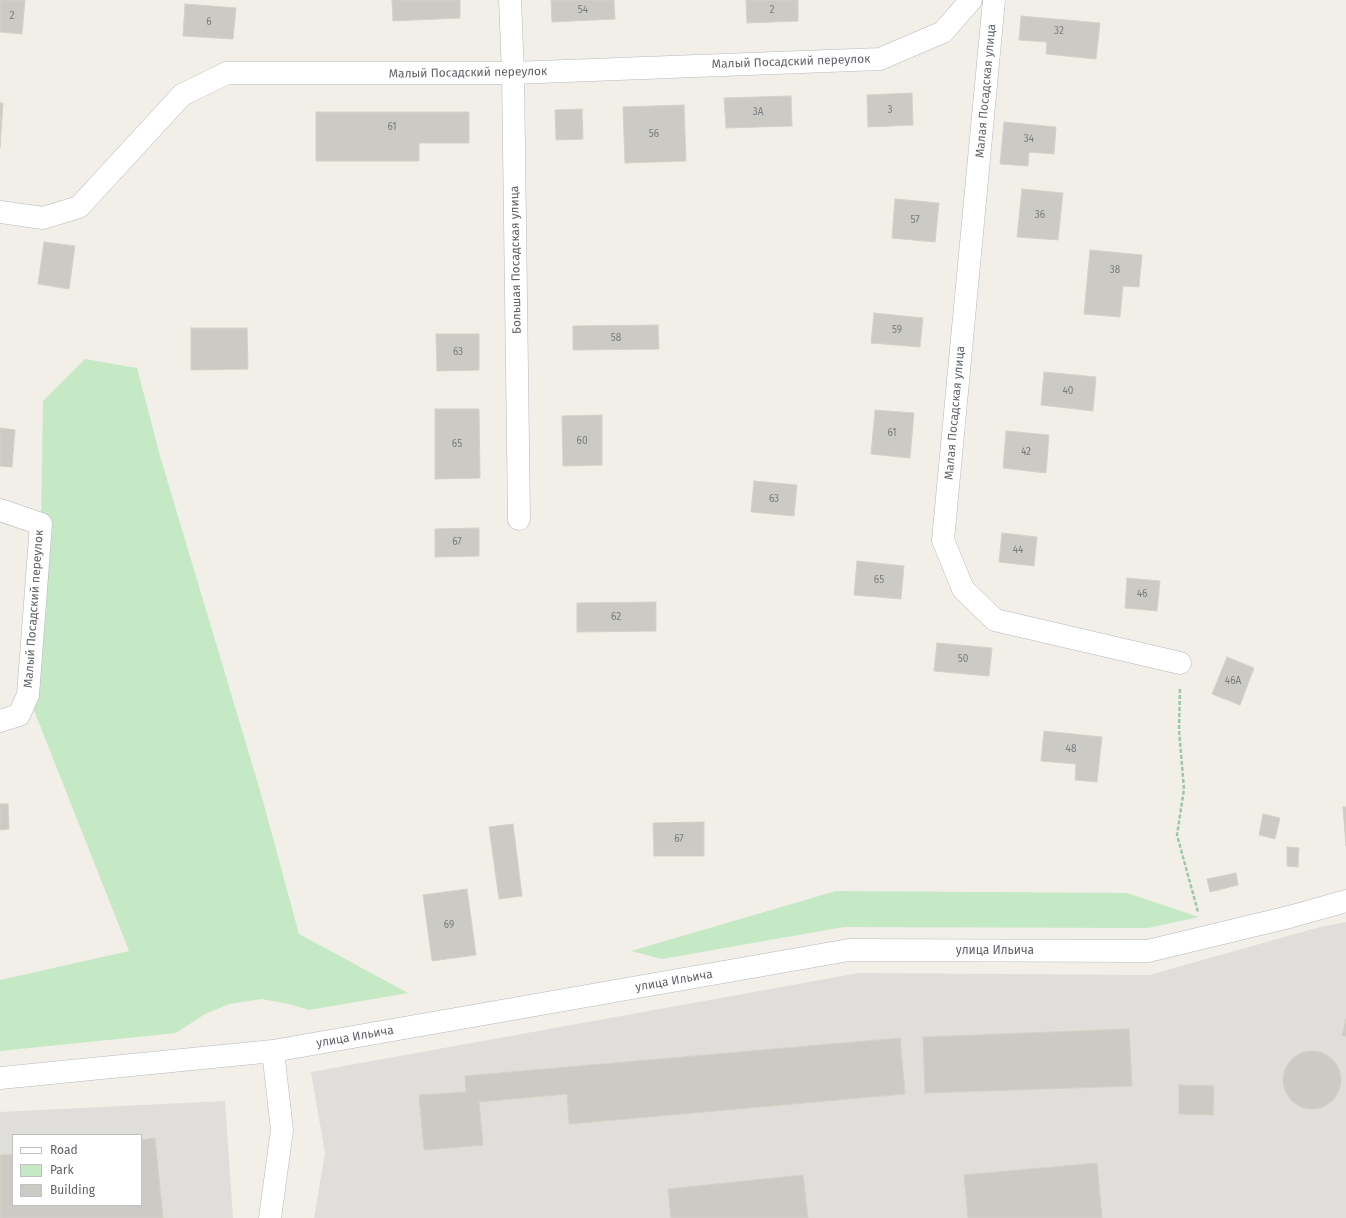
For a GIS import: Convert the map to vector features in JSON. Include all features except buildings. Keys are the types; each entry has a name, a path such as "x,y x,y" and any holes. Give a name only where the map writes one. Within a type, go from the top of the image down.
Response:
{"street":[{"name":"Большая Посадская улица","path":"510,0 513,73 519,520"},
{"name":"Малый Посадский переулок","path":"0,212 43,218 79,207 182,95 227,73 513,73 880,59 944,32 971,0"},
{"name":"Малая Посадская улица","path":"994,0 942,540 963,589 995,620 1180,663"},
{"name":"Малый Посадский переулок","path":"0,510 41,524 28,695 19,715 0,721"},
{"name":"улица Ильича","path":"0,1078 273,1052 849,950 1148,951 1289,917 1346,901"},
{"path":"270,1218 282,1130 273,1052"}],"path":[{"path":"1180,663 1179,730 1184,789 1177,836 1199,917 1202,938"}],"shaded area":[{"path":"1346,922 1346,1218 314,1218 325,1153 311,1072 859,973 1149,975 1320,927"},
{"path":"225,1101 233,1218 0,1218 0,1112"}],"green space":[{"path":"85,359 137,368 160,456 261,794 299,934 408,993 309,1010 289,1004 262,999 229,1004 205,1014 176,1033 0,1051 0,980 129,951 28,695 41,524 43,401"},
{"path":"836,891 1127,893 1199,917 1148,928 844,927 662,959 631,951"}]}
